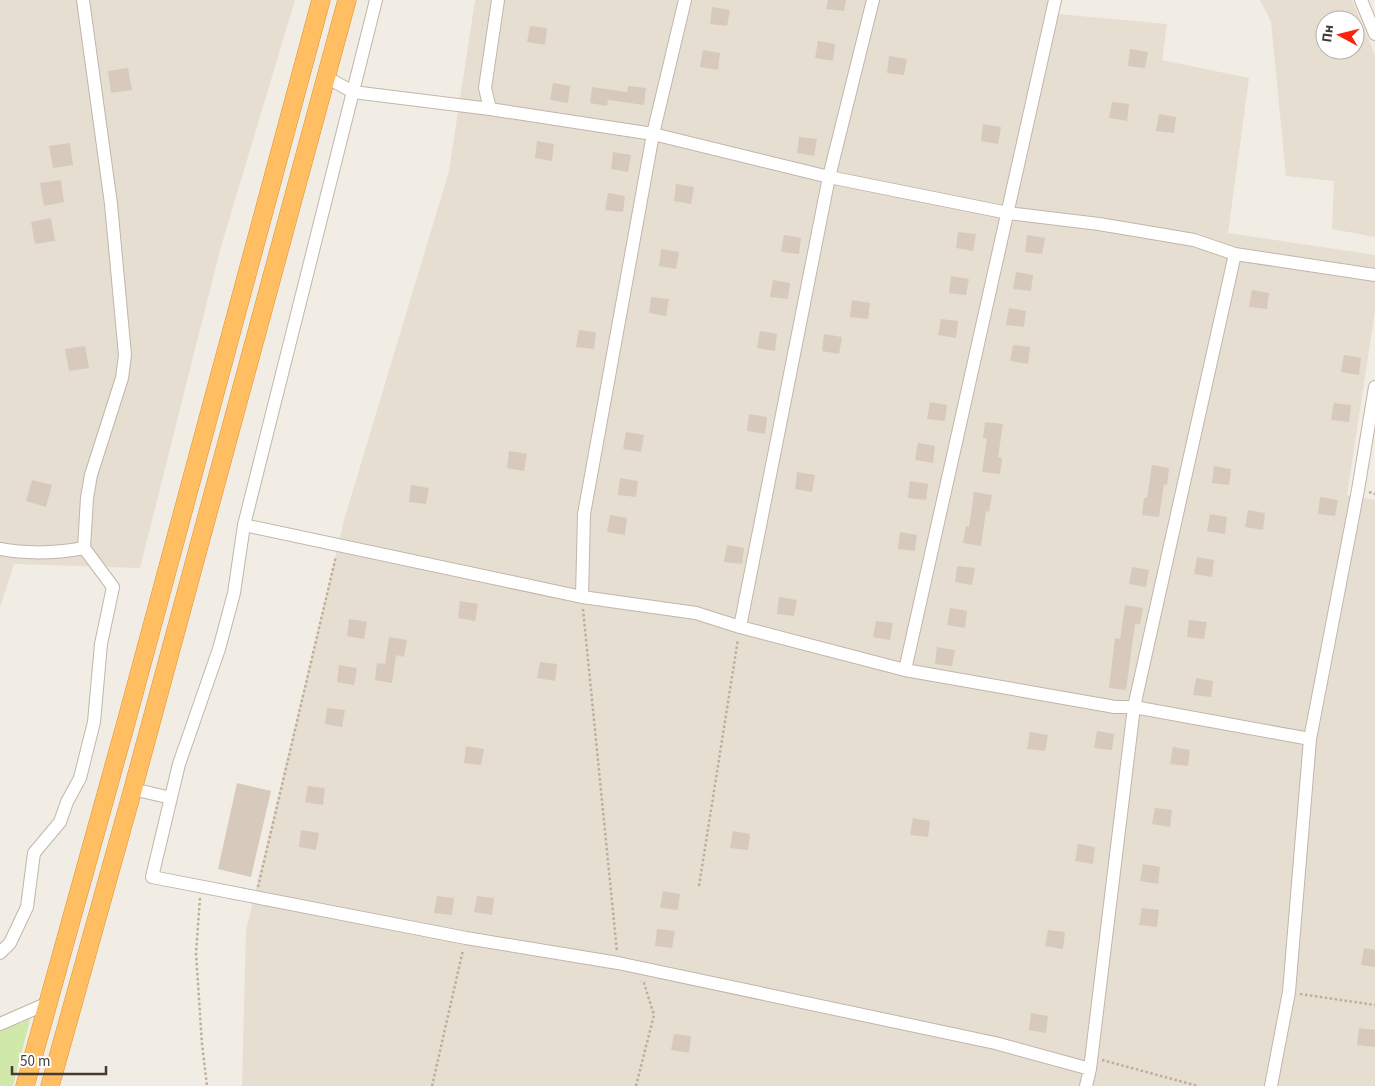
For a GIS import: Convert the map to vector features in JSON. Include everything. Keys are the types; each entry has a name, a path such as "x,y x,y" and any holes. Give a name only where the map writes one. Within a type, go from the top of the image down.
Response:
{"highway":[{"path":"25,1086 127,719 321,0"},
{"path":"53,1084 347,0"}],"street":[{"path":"0,953 10,942 27,907 34,853 60,822 67,802 80,778 94,722 99,658 113,587 84,548 87,498 91,475 122,378 125,355 111,204 82,0"},
{"path":"376,0 244,525 234,593 219,649 179,764 152,877 466,938 618,963 1090,1063"},
{"path":"490,109 485,88 498,0"},
{"path":"582,598 584,514 653,134 685,0"},
{"path":"740,627 829,177 873,0"},
{"path":"905,670 1055,0"},
{"path":"1361,0 1375,34"},
{"path":"326,77 353,92 490,109 653,134 829,177 1008,213 1099,224 1194,240 1235,254 1375,274"},
{"path":"1086,1086 1134,707 1235,254"},
{"path":"1271,1086 1289,992 1310,739 1356,499 1375,387"},
{"path":"244,525 582,598 696,613 740,627 905,670 1115,707 1134,707 1310,739"},
{"path":"0,549 14,552 69,551 84,548"},
{"path":"0,561 14,552"},
{"path":"133,789 171,798"},
{"path":"0,1024 48,1003"}],"path":[{"path":"256,898 338,545"},
{"path":"582,598 618,963"},
{"path":"699,886 740,627"},
{"path":"201,887 196,953 202,1044 207,1086"},
{"path":"432,1086 466,938"},
{"path":"636,1086 654,1015 644,983 638,978"},
{"path":"1289,992 1375,1005"},
{"path":"1090,1063 1198,1086"}],"shaded area":[{"path":"0,0 295,0 220,250 140,568 14,564 0,607"},
{"path":"475,0 1060,0 1058,14 1167,24 1162,60 1249,78 1228,233 1375,255 1375,311 1347,495 1375,500 1375,1086 242,1086 246,930 344,520 449,171"},
{"path":"1260,0 1352,0 1356,10 1315,10 1315,60 1365,60 1365,31 1375,55 1375,237 1332,229 1334,181 1286,176 1271,22"}],"green space":[{"path":"31,1016 13,1086 0,1086 0,1028 10,1024 22,1023"}],"building":[{"path":"828,0 846,0 844,11 826,9"},
{"path":"712,7 730,10 727,26 710,24"},
{"path":"530,26 547,28 545,45 527,42"},
{"path":"818,41 835,44 833,61 815,58"},
{"path":"1130,49 1148,52 1145,68 1128,66"},
{"path":"703,50 720,53 718,70 700,67"},
{"path":"889,56 907,59 904,75 887,73"},
{"path":"128,68 132,90 111,93 108,71"},
{"path":"553,83 570,86 568,103 550,100"},
{"path":"628,86 646,88 644,105 608,100 607,106 590,103 592,87 627,92"},
{"path":"1112,102 1129,104 1127,121 1109,118"},
{"path":"1159,114 1176,117 1174,133 1156,131"},
{"path":"983,124 1001,127 998,144 981,141"},
{"path":"799,137 817,139 814,156 797,153"},
{"path":"537,141 554,144 552,161 535,158"},
{"path":"70,143 73,165 53,168 49,146"},
{"path":"613,152 631,155 628,172 611,169"},
{"path":"61,180 64,202 44,206 40,183"},
{"path":"676,184 694,187 691,204 674,201"},
{"path":"608,193 625,196 623,212 605,210"},
{"path":"51,218 55,241 35,244 31,222"},
{"path":"958,232 976,234 973,251 956,248"},
{"path":"784,235 801,238 799,254 781,252"},
{"path":"1027,235 1045,238 1042,254 1025,252"},
{"path":"661,249 679,252 676,269 659,266"},
{"path":"1016,272 1033,275 1031,291 1013,289"},
{"path":"951,276 969,279 966,295 949,293"},
{"path":"773,280 790,283 788,299 770,297"},
{"path":"1252,290 1269,293 1267,309 1249,307"},
{"path":"651,297 669,299 666,316 649,313"},
{"path":"852,300 870,303 868,319 850,317"},
{"path":"1009,308 1026,311 1024,327 1006,325"},
{"path":"941,319 958,321 956,338 938,335"},
{"path":"579,330 596,332 594,349 576,347"},
{"path":"760,331 777,334 775,351 757,348"},
{"path":"824,334 842,337 839,354 822,351"},
{"path":"1013,345 1030,347 1028,364 1010,361"},
{"path":"85,346 89,368 69,371 65,349"},
{"path":"1344,355 1361,358 1359,375 1341,372"},
{"path":"930,402 947,405 945,421 927,419"},
{"path":"1334,403 1351,405 1349,422 1331,420"},
{"path":"749,414 767,417 765,434 747,431"},
{"path":"985,422 1003,424 998,457 1002,458 1000,474 982,472 987,439 983,438"},
{"path":"626,432 644,435 641,452 623,449"},
{"path":"918,443 935,446 933,463 915,460"},
{"path":"509,451 527,454 524,471 507,468"},
{"path":"1152,465 1169,468 1167,485 1164,484 1159,517 1142,515 1144,498 1147,498"},
{"path":"1214,466 1231,469 1229,485 1212,483"},
{"path":"797,472 815,475 812,492 795,489"},
{"path":"620,478 638,481 636,497 618,495"},
{"path":"32,480 52,485 46,507 26,501"},
{"path":"910,481 928,484 926,500 908,498"},
{"path":"411,485 429,488 426,504 409,502"},
{"path":"974,492 992,495 989,512 986,511 981,546 963,543 966,526 969,527"},
{"path":"1320,497 1338,500 1335,516 1318,514"},
{"path":"1248,510 1265,513 1263,530 1245,527"},
{"path":"1210,514 1227,517 1225,534 1207,531"},
{"path":"610,515 627,518 625,535 607,532"},
{"path":"900,532 917,535 915,551 898,549"},
{"path":"727,545 744,548 742,564 724,562"},
{"path":"1197,557 1214,560 1212,577 1194,574"},
{"path":"957,566 975,568 972,585 955,582"},
{"path":"1132,567 1149,570 1146,587 1129,584"},
{"path":"779,597 797,600 794,616 777,614"},
{"path":"460,601 478,604 475,621 458,618"},
{"path":"1125,605 1143,608 1140,624 1135,624 1126,690 1109,688 1115,638 1120,639"},
{"path":"950,608 967,611 965,628 947,625"},
{"path":"349,619 367,622 364,639 347,636"},
{"path":"1189,620 1207,622 1204,639 1187,637"},
{"path":"876,621 893,623 890,640 873,637"},
{"path":"389,637 407,640 404,657 396,655 392,683 375,680 377,663 385,664"},
{"path":"937,647 955,650 952,666 935,664"},
{"path":"540,662 557,664 555,681 537,678"},
{"path":"339,665 357,668 354,685 337,682"},
{"path":"1196,678 1213,681 1211,697 1193,695"},
{"path":"327,708 345,710 342,727 325,724"},
{"path":"1097,731 1114,734 1112,750 1094,748"},
{"path":"1030,732 1048,735 1045,751 1027,749"},
{"path":"466,746 484,749 481,765 464,763"},
{"path":"1173,747 1190,750 1188,766 1170,764"},
{"path":"237,783 271,791 251,877 218,869"},
{"path":"308,786 325,788 323,805 305,802"},
{"path":"1155,808 1172,810 1170,827 1152,824"},
{"path":"913,818 930,821 928,837 910,835"},
{"path":"301,830 319,833 316,850 299,847"},
{"path":"733,831 750,834 748,850 730,848"},
{"path":"1078,844 1095,847 1093,864 1075,861"},
{"path":"1143,864 1160,867 1158,884 1140,881"},
{"path":"663,891 680,894 678,910 660,908"},
{"path":"437,896 454,898 452,915 434,913"},
{"path":"477,896 494,898 492,915 474,912"},
{"path":"1142,908 1159,910 1157,927 1139,925"},
{"path":"657,929 675,931 672,948 655,946"},
{"path":"1048,930 1065,932 1063,949 1045,946"},
{"path":"1364,948 1375,950 1375,967 1361,965"},
{"path":"1031,1013 1048,1016 1046,1033 1029,1030"},
{"path":"1359,1028 1375,1030 1375,1047 1357,1045"},
{"path":"674,1034 691,1036 689,1053 671,1050"}]}
